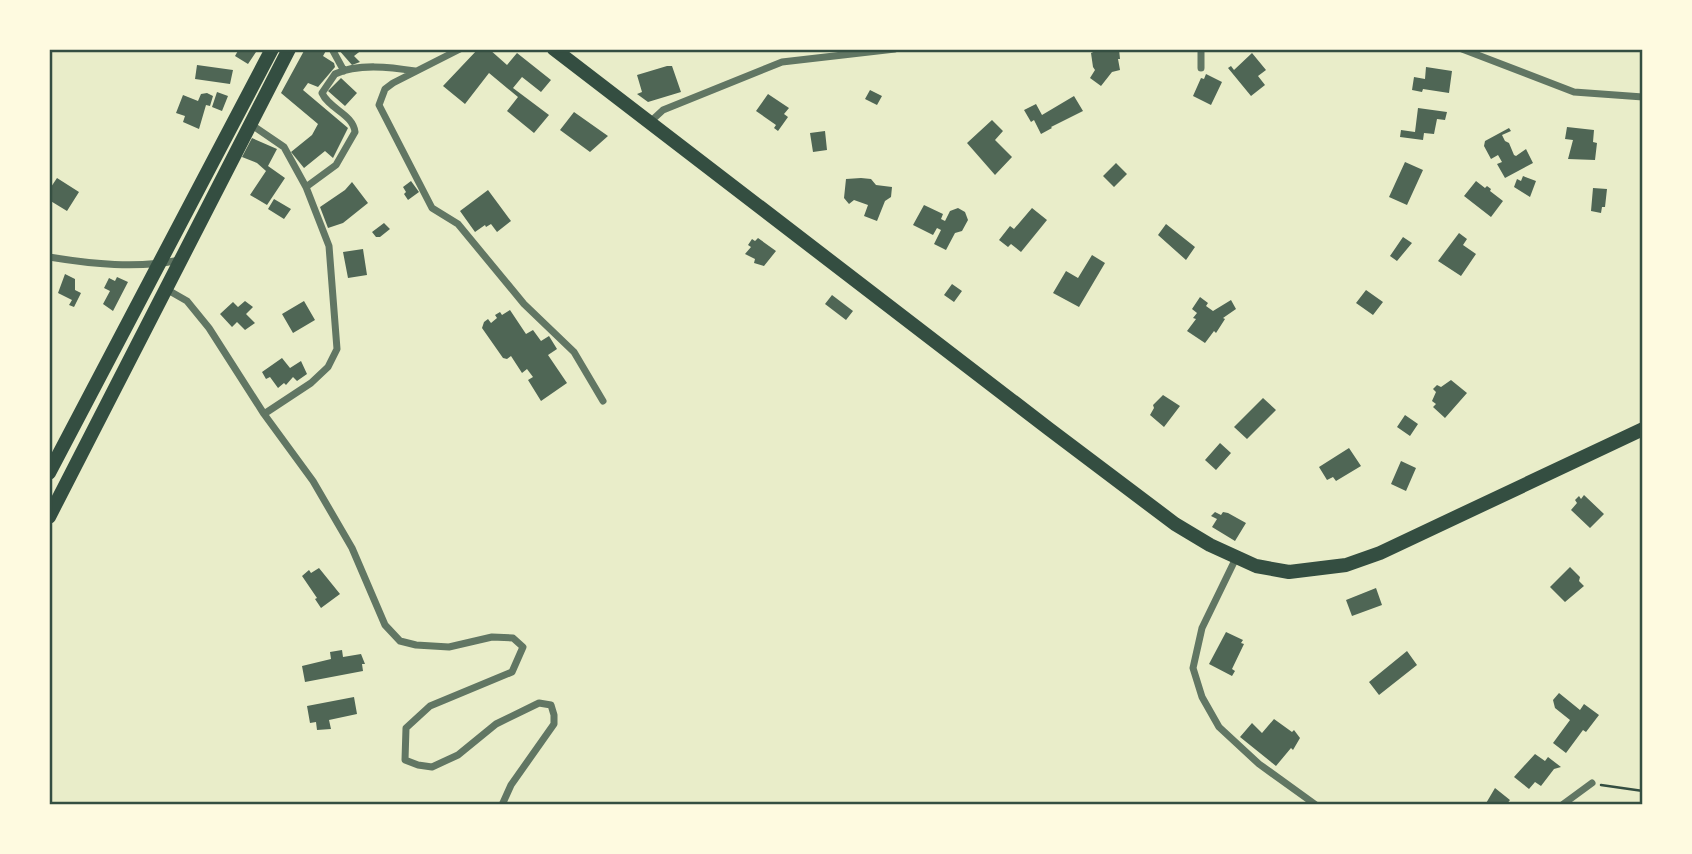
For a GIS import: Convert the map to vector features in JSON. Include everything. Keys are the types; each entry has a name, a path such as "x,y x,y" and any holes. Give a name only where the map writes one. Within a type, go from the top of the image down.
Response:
{"main road":[{"path":"243,120 272,49"},
{"path":"49,517 215,193 218,169 280,49"},
{"path":"49,473 157,265 243,120 289,49"},
{"path":"554,49 1175,524 1236,558 1256,566 1289,572 1346,565 1380,552 1643,429"}],"street":[{"path":"331,49 344,71"},
{"path":"460,49 385,89 379,105 432,208 458,224 524,304 574,352 603,401"},
{"path":"650,122 663,110 782,62 895,49"},
{"path":"1201,49 1201,68"},
{"path":"1462,49 1574,92 1643,97"},
{"path":"306,187 336,166 355,132 353,123 326,100 322,93 335,74 362,68 416,71"},
{"path":"243,120 284,147 306,187 329,246 337,349 328,368 311,383 264,414"},
{"path":"49,257 89,263 157,265 181,260"},
{"path":"165,289 187,301 209,328 264,414 313,481 352,548 385,625 400,641 449,647 492,637 513,638 523,647 512,672 430,706 406,728 405,760 432,767 458,755 496,724 539,703 551,705 554,724 511,785 502,805"},
{"path":"1236,558 1202,628 1193,668 1202,697 1219,727 1259,764 1316,805"},
{"path":"1562,805 1592,783"}],"path":[{"path":"1592,783 1643,791"}],"building":[{"path":"239,49 258,49 248,64 235,56"},
{"path":"305,49 327,49 323,56 334,63 335,67 318,87 308,83 303,90 348,128 333,158 325,151 304,168 291,152 312,135 318,124 281,93"},
{"path":"338,49 363,49 354,56 360,62 352,65"},
{"path":"478,49 489,49 507,65 517,53 551,80 541,92 522,77 513,88 549,115 534,133 507,111 518,97 489,73 465,104 443,86"},
{"path":"1100,49 1119,49 1120,59 1120,70 1112,72 1101,86 1090,78 1095,70 1091,53"},
{"path":"1252,53 1266,70 1258,76 1265,85 1251,96 1228,68 1231,66 1234,70"},
{"path":"197,65 233,70 230,84 195,79"},
{"path":"672,66 681,92 648,102 637,94 642,92 637,75"},
{"path":"1426,67 1452,71 1449,93 1412,90 1414,77 1425,79"},
{"path":"1206,74 1222,82 1211,105 1193,96 1201,78 1204,79"},
{"path":"341,78 357,93 345,106 328,91"},
{"path":"870,90 882,96 877,105 865,99"},
{"path":"217,92 228,96 222,111 212,107"},
{"path":"201,94 213,96 210,106 206,105 199,129 183,122 185,116 176,113 183,95 198,101"},
{"path":"768,94 789,108 784,114 788,117 778,131 774,128 776,125 756,111"},
{"path":"1074,96 1083,111 1041,134 1034,120 1031,122 1024,110 1036,104 1042,115"},
{"path":"1418,108 1447,112 1445,120 1437,119 1434,134 1424,133 1423,140 1400,137 1401,130 1415,132"},
{"path":"574,112 608,136 590,152 560,130"},
{"path":"992,120 1003,131 995,140 1012,157 995,175 967,143"},
{"path":"1567,127 1594,130 1593,142 1597,143 1595,160 1568,159 1573,140 1565,139"},
{"path":"1509,128 1511,131 1502,135 1514,155 1526,149 1533,163 1505,178 1497,164 1502,162 1498,155 1491,159 1484,146 1485,141"},
{"path":"825,131 827,150 813,152 810,133"},
{"path":"252,138 277,149 268,166 285,178 267,205 250,195 266,171 257,163 242,157"},
{"path":"1405,162 1423,170 1407,205 1389,197"},
{"path":"1116,163 1127,174 1114,187 1103,176"},
{"path":"1523,176 1536,181 1530,197 1514,187 1517,179 1521,181"},
{"path":"57,178 79,192 67,211 49,200 49,190"},
{"path":"846,179 871,179 876,185 892,187 891,197 885,201 877,221 864,216 868,205 854,200 849,204 844,198"},
{"path":"411,181 419,192 408,200 403,187"},
{"path":"1476,181 1485,188 1487,186 1503,201 1491,217 1464,196"},
{"path":"352,182 368,203 343,223 328,228 320,207"},
{"path":"1593,188 1607,189 1605,207 1602,207 1601,213 1591,211"},
{"path":"488,190 511,221 497,232 491,224 475,232 460,211"},
{"path":"274,199 291,209 284,219 268,209"},
{"path":"924,205 943,214 941,219 945,221 950,211 958,208 965,212 968,220 962,231 955,233 946,250 934,244 941,230 937,228 933,235 913,225"},
{"path":"1032,208 1047,220 1021,252 1011,244 1008,247 999,240 1010,226 1014,229"},
{"path":"384,223 390,229 376,237 372,232"},
{"path":"1166,224 1195,247 1186,260 1158,235"},
{"path":"1459,233 1467,239 1463,245 1476,254 1461,276 1438,261"},
{"path":"1403,237 1412,243 1397,261 1390,256"},
{"path":"758,238 776,251 764,266 754,263 755,259 745,254 751,247 748,245 752,239 755,241"},
{"path":"363,249 367,275 348,278 343,252"},
{"path":"1092,255 1105,263 1079,307 1053,293 1066,271 1078,278"},
{"path":"65,274 75,279 75,290 81,293 74,307 69,305 72,300 58,293"},
{"path":"117,277 128,282 113,311 103,304 110,291 104,288 109,278 115,281"},
{"path":"952,284 962,291 954,302 944,295"},
{"path":"1366,290 1383,302 1373,315 1356,303"},
{"path":"832,295 853,311 846,320 825,304"},
{"path":"1200,297 1213,311 1231,300 1236,309 1223,318 1225,319 1216,333 1214,331 1205,343 1187,331 1196,319 1193,318 1197,313 1192,309"},
{"path":"245,301 253,307 246,314 255,323 245,330 237,322 232,327 220,314 233,302 238,307"},
{"path":"304,301 315,320 293,333 282,314"},
{"path":"510,310 526,334 533,330 541,341 549,336 557,349 548,355 567,383 541,401 528,380 533,377 527,369 522,373 511,356 503,358 482,328 488,319 491,323 497,318 495,315 500,312 502,315"},
{"path":"282,358 290,368 301,361 307,374 297,381 293,377 286,385 284,383 278,388 270,377 266,379 262,372"},
{"path":"1451,380 1467,393 1445,418 1433,407 1436,404 1432,401 1436,392 1433,389"},
{"path":"1163,395 1180,406 1164,427 1150,415 1153,405"},
{"path":"1263,398 1276,410 1247,439 1234,427"},
{"path":"1405,415 1418,424 1410,436 1397,427"},
{"path":"1220,443 1231,453 1216,470 1205,460"},
{"path":"1349,448 1361,466 1336,481 1333,477 1327,480 1319,467"},
{"path":"1401,461 1416,468 1406,491 1391,484"},
{"path":"1584,495 1604,514 1590,528 1571,510 1577,503 1575,500"},
{"path":"1215,512 1221,515 1223,512 1228,513 1246,523 1235,541 1212,527 1217,519 1211,516"},
{"path":"1570,567 1580,577 1579,581 1584,586 1565,602 1550,587"},
{"path":"319,568 340,594 321,608 302,576 309,570 311,573"},
{"path":"1376,588 1382,605 1352,616 1346,600"},
{"path":"1226,632 1243,640 1241,643 1244,644 1232,669 1235,671 1232,676 1209,664"},
{"path":"342,650 343,657 361,654 365,664 362,664 363,671 305,682 302,666 331,659 330,652"},
{"path":"1407,651 1417,665 1379,695 1369,682"},
{"path":"1559,693 1580,710 1584,704 1599,715 1586,732 1583,730 1566,753 1553,743 1570,720 1555,708 1553,700"},
{"path":"354,697 357,714 329,720 331,729 317,730 316,722 310,723 307,706"},
{"path":"1274,719 1292,732 1294,730 1300,738 1293,750 1291,748 1276,766 1240,737 1252,723 1262,733"},
{"path":"1535,754 1545,761 1548,757 1561,767 1554,769 1541,786 1535,782 1529,789 1514,777"},
{"path":"1495,788 1510,800 1506,805 1485,805"}]}
